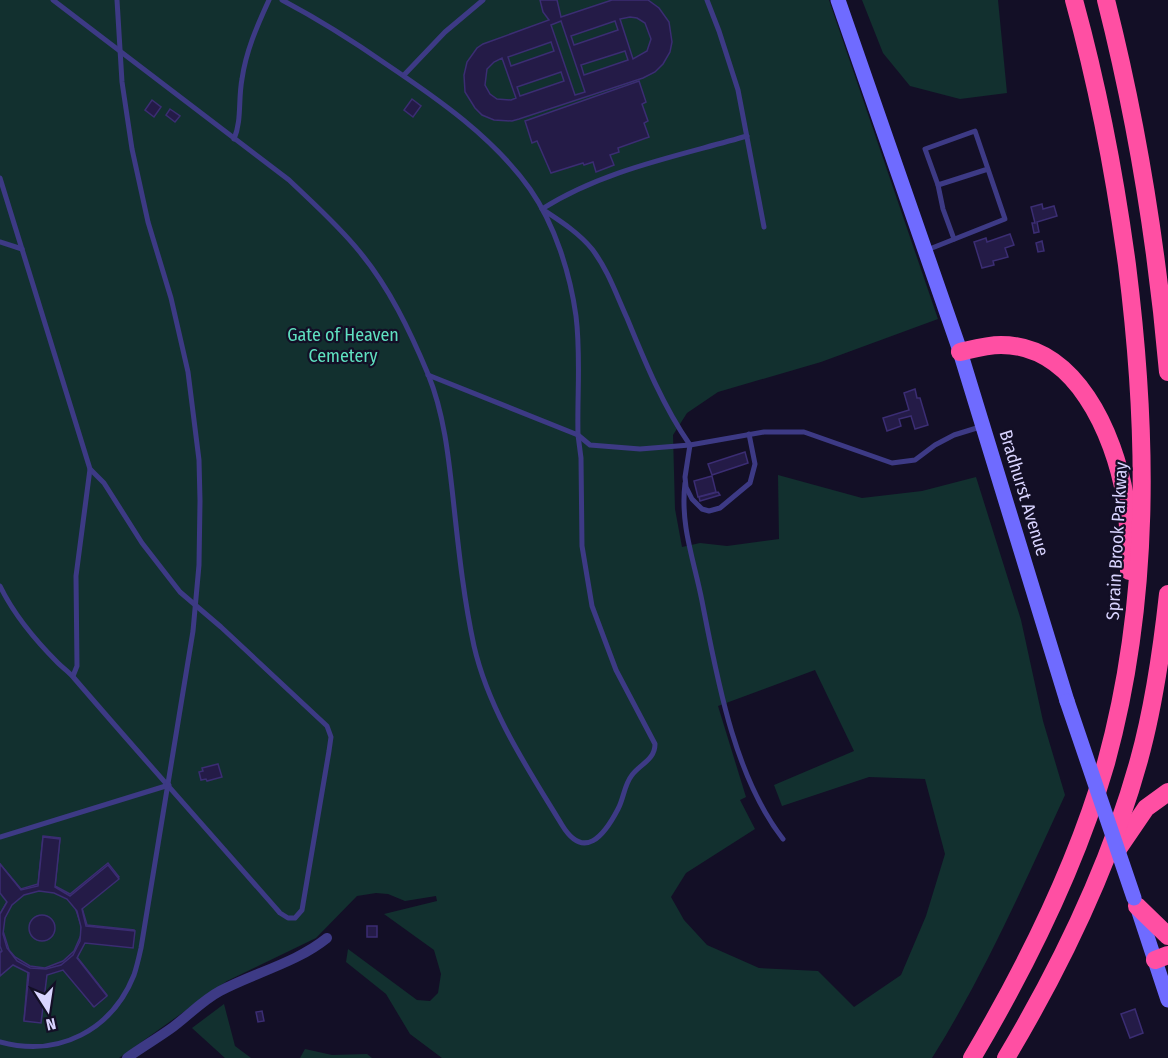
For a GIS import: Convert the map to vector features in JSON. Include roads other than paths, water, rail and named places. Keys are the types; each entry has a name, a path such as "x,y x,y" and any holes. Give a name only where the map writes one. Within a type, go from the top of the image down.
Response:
{"highway":[{"name":"Sprain Brook Parkway","path":"972,1058 1027,960 1074,857 1105,764 1120,704 1139,584 1142,430 1126,258 1096,87 1074,0"},
{"path":"1106,0 1146,186 1168,372"},
{"path":"960,352 989,345 1032,350 1052,361 1070,375 1091,406 1114,456 1125,498 1131,645"},
{"path":"1006,1058 1067,946 1098,878 1122,816 1140,757 1162,642 1168,594"},
{"path":"1098,878 1140,816 1154,801 1168,792"},
{"path":"1135,902 1168,936"}],"main road":[{"name":"Bradhurst Avenue","path":"838,0 960,352 1067,701 1135,902 1162,964 1168,1000"}],"street":[{"path":"127,1058 218,992 285,963 327,938"}],"lane":[{"path":"52,0 289,180 359,251 390,297 428,375 444,428 461,566 474,646 484,680 498,714 571,838 584,844 590,843 609,824 620,805 628,781 654,753 656,744 616,670 592,606 582,546 576,316 565,265 542,209 515,170 481,136 440,101 404,75 361,46 282,0"},
{"path":"91,1037 112,1015 124,997 135,974 143,938 196,606 200,501 194,411 181,338 148,222 126,116 117,0"},
{"path":"234,139 239,127 244,65 256,26 269,0"},
{"path":"404,75 445,32 483,0"},
{"path":"707,0 730,64 747,136 764,227"},
{"path":"926,250 1005,219 975,131 925,149 954,239"},
{"path":"542,209 570,194 625,171 681,153 747,136"},
{"path":"938,185 988,169"},
{"path":"0,178 90,469 76,576 77,666 73,676"},
{"path":"542,209 573,229 591,247 605,266 652,378 673,421 690,445 683,513 719,683 753,789 765,814 783,839"},
{"path":"0,242 22,249"},
{"path":"428,375 578,435 590,445 640,449 690,445 764,432 804,432 892,463 915,460 935,445 954,435 982,426"},
{"path":"685,477 686,487 692,499 702,509 709,511 720,507 750,483 755,464 749,434"},
{"path":"0,586 19,619 58,663 73,676 101,711 280,913 288,918 295,918 302,909 331,737 327,726 180,592 142,543 104,483 90,469"},
{"path":"0,837 169,786"},
{"path":"0,1042 19,1053"}],"park label":[{"name":"Gate of Heaven Cemetery","path":"343,345"}]}
